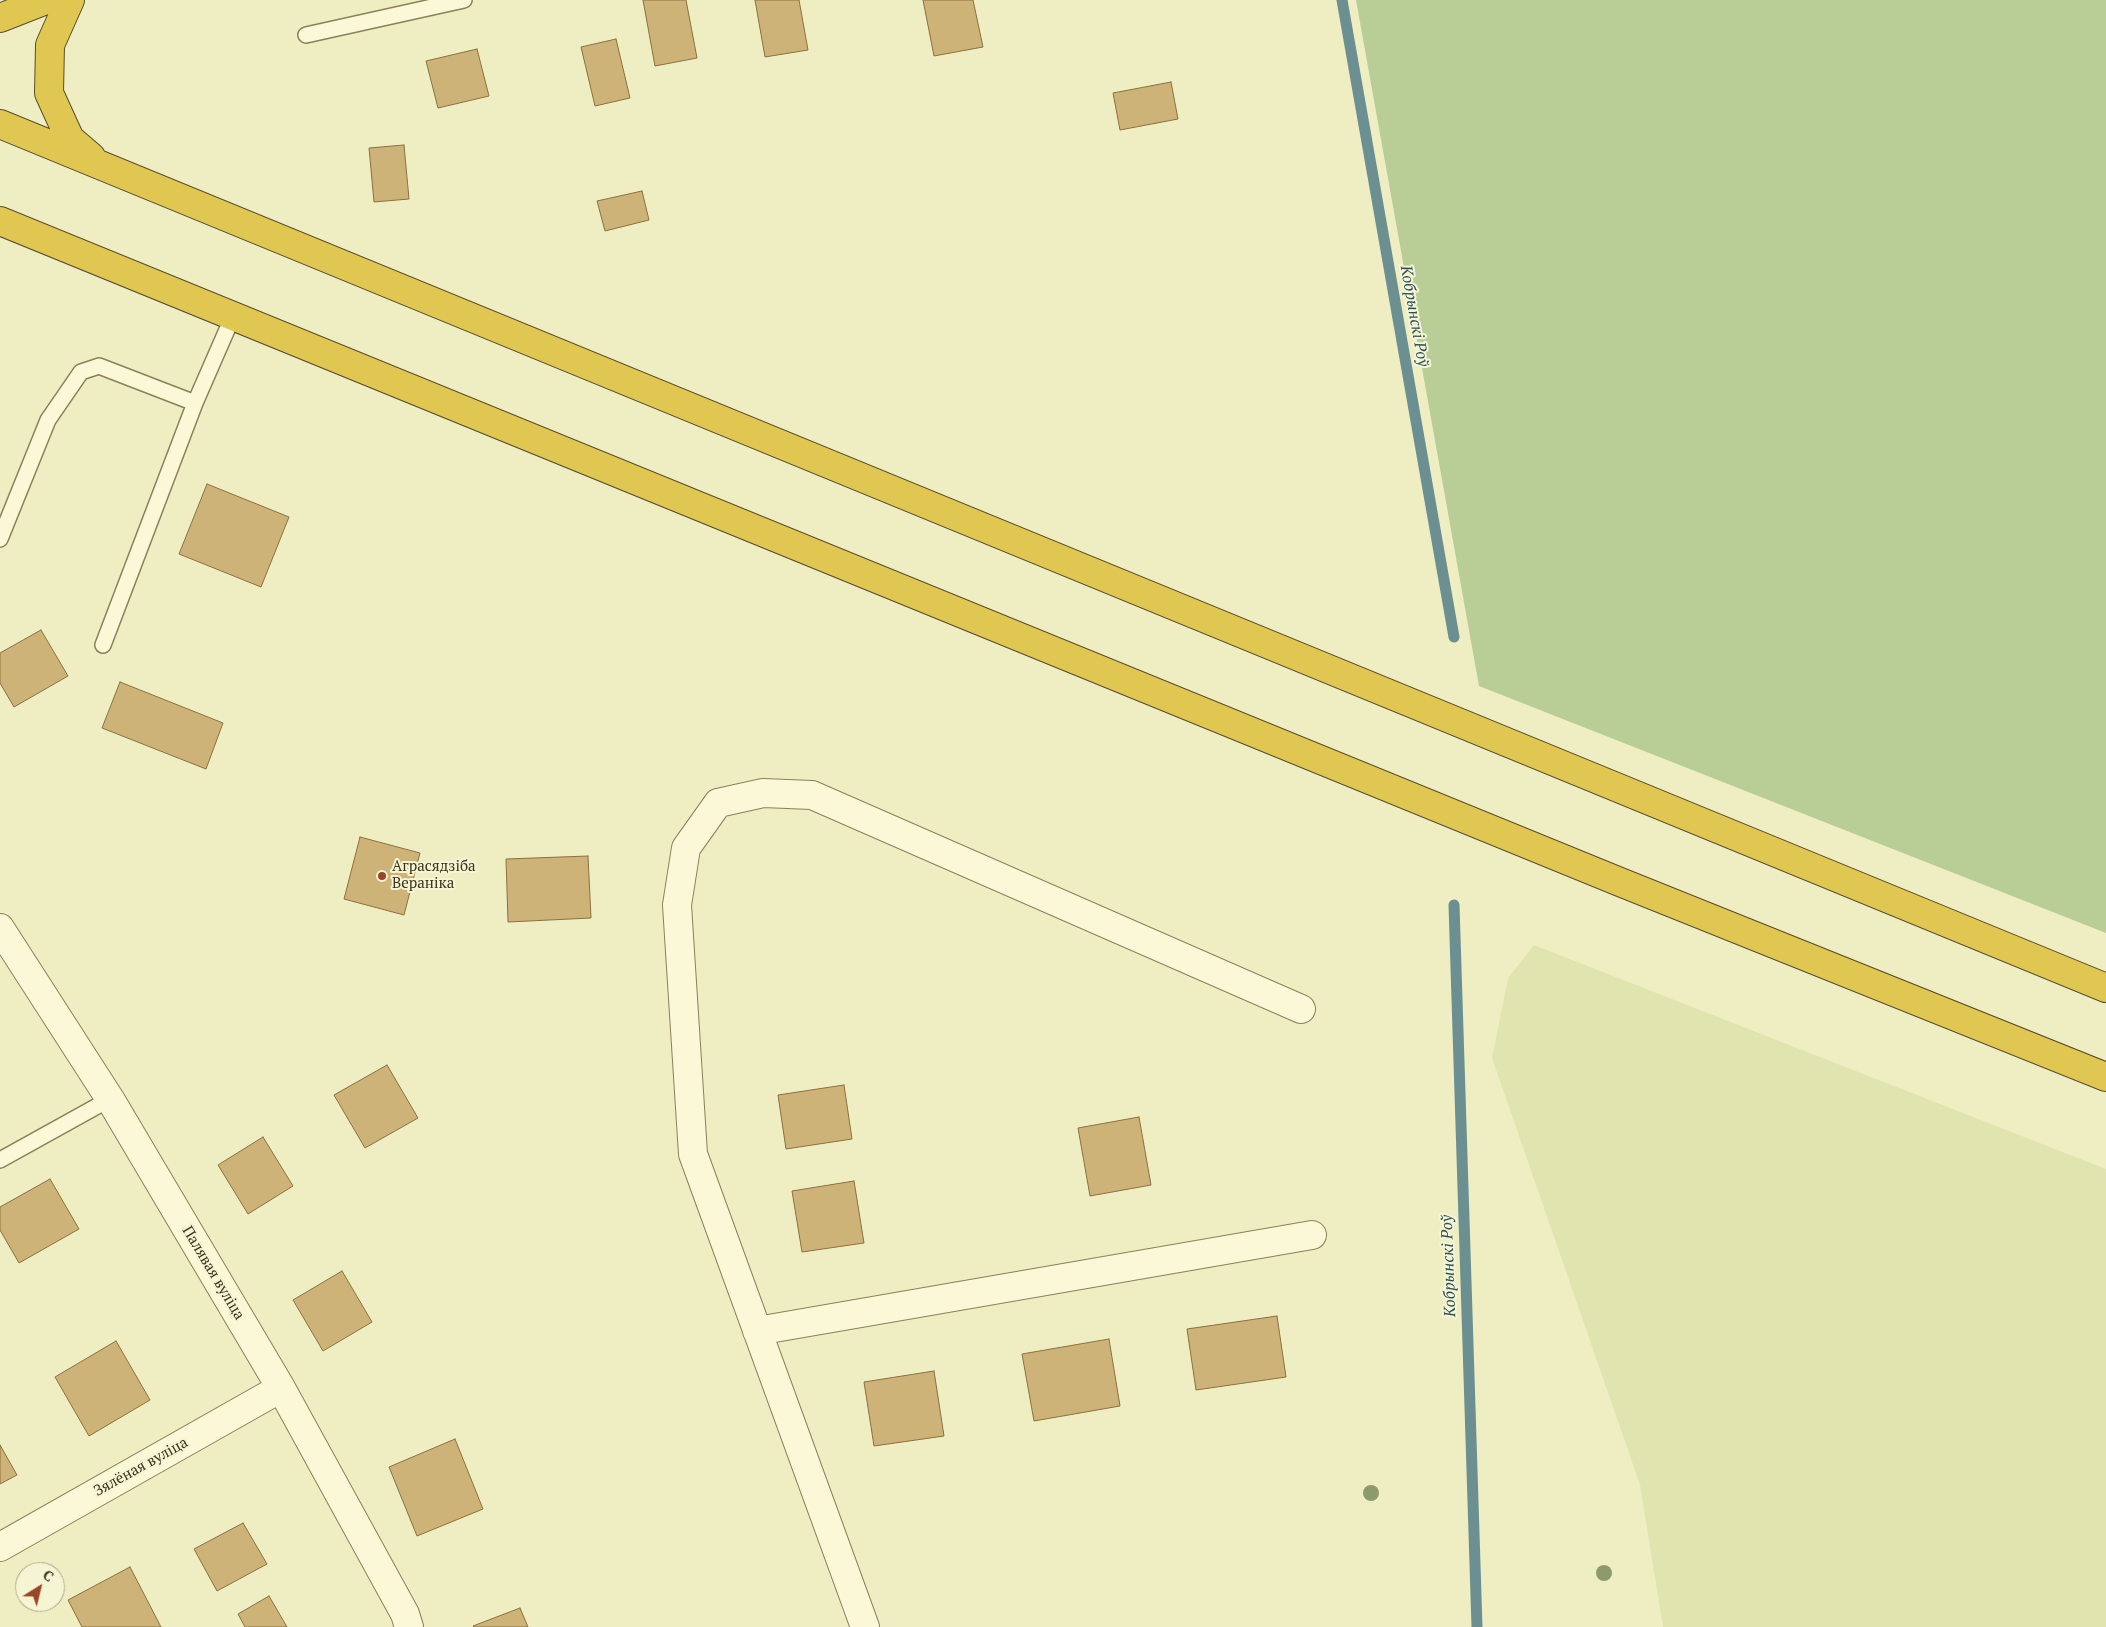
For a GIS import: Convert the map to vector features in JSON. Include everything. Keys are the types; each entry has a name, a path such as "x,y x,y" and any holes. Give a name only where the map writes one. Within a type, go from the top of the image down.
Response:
{"highway":[{"path":"0,18 46,0"},
{"path":"70,0 50,45 49,93 70,139 100,165"},
{"path":"0,124 2106,988"},
{"path":"0,221 1611,878 2106,1077"}],"street":[{"path":"865,1627 693,1154 677,905 686,848 718,803 763,793 812,796 1302,1009"},
{"name":"Палявая вуліца","path":"0,928 110,1099 281,1388 405,1614 409,1627"},
{"path":"757,1331 1312,1235"},
{"name":"Зялёная вуліца","path":"0,1547 281,1388"}],"lane":[{"path":"306,35 464,0"},
{"path":"102,645 195,403 233,316"},
{"path":"0,539 48,420 81,372 99,366 195,403"},
{"path":"0,1160 110,1099"}],"green space":[{"path":"1356,0 2106,0 2106,933 1479,686"},
{"path":"1534,945 2106,1169 2106,1627 1663,1627 1640,1485 1492,1058 1508,978"}],"building":[{"path":"643,0 686,0 697,58 655,66"},
{"path":"755,0 799,0 808,50 765,57"},
{"path":"923,0 973,0 983,47 934,56"},
{"path":"616,39 630,98 595,106 581,47"},
{"path":"477,49 489,96 438,108 426,61"},
{"path":"1171,82 1178,119 1120,130 1113,93"},
{"path":"404,145 409,199 374,202 369,148"},
{"path":"642,191 649,220 605,231 597,201"},
{"path":"207,484 289,517 261,587 179,554"},
{"path":"41,630 68,676 14,707 0,683 0,653"},
{"path":"120,682 223,723 206,769 102,728"},
{"name":"Аграсядзіба Вераніка","path":"360,837 420,853 404,915 344,899"},
{"path":"588,856 591,918 508,922 506,859"},
{"path":"387,1065 418,1118 365,1148 334,1095"},
{"path":"844,1085 852,1139 786,1149 778,1095"},
{"path":"1139,1117 1151,1185 1090,1196 1078,1128"},
{"path":"263,1137 293,1186 248,1214 218,1165"},
{"path":"50,1179 79,1229 19,1263 0,1230 0,1207"},
{"path":"854,1181 864,1243 802,1252 792,1191"},
{"path":"342,1271 372,1322 323,1351 293,1300"},
{"path":"1277,1316 1286,1377 1196,1390 1187,1329"},
{"path":"1109,1339 1120,1406 1034,1421 1022,1354"},
{"path":"116,1341 150,1400 89,1436 55,1377"},
{"path":"934,1371 944,1436 874,1446 864,1382"},
{"path":"455,1439 483,1509 417,1536 389,1467"},
{"path":"0,1445 17,1475 0,1484"},
{"path":"243,1523 267,1564 217,1591 194,1549"},
{"path":"130,1567 161,1627 82,1627 68,1600"},
{"path":"269,1596 287,1627 245,1627 238,1614"},
{"path":"520,1608 528,1627 473,1626"}],"waterway":[{"name":"Кобрынскі Роў","path":"1342,0 1454,637"},
{"name":"Кобрынскі Роў","path":"1454,905 1477,1627"}],"place":[{"name":"Аграсядзіба Вераніка","path":"382,876"}]}
